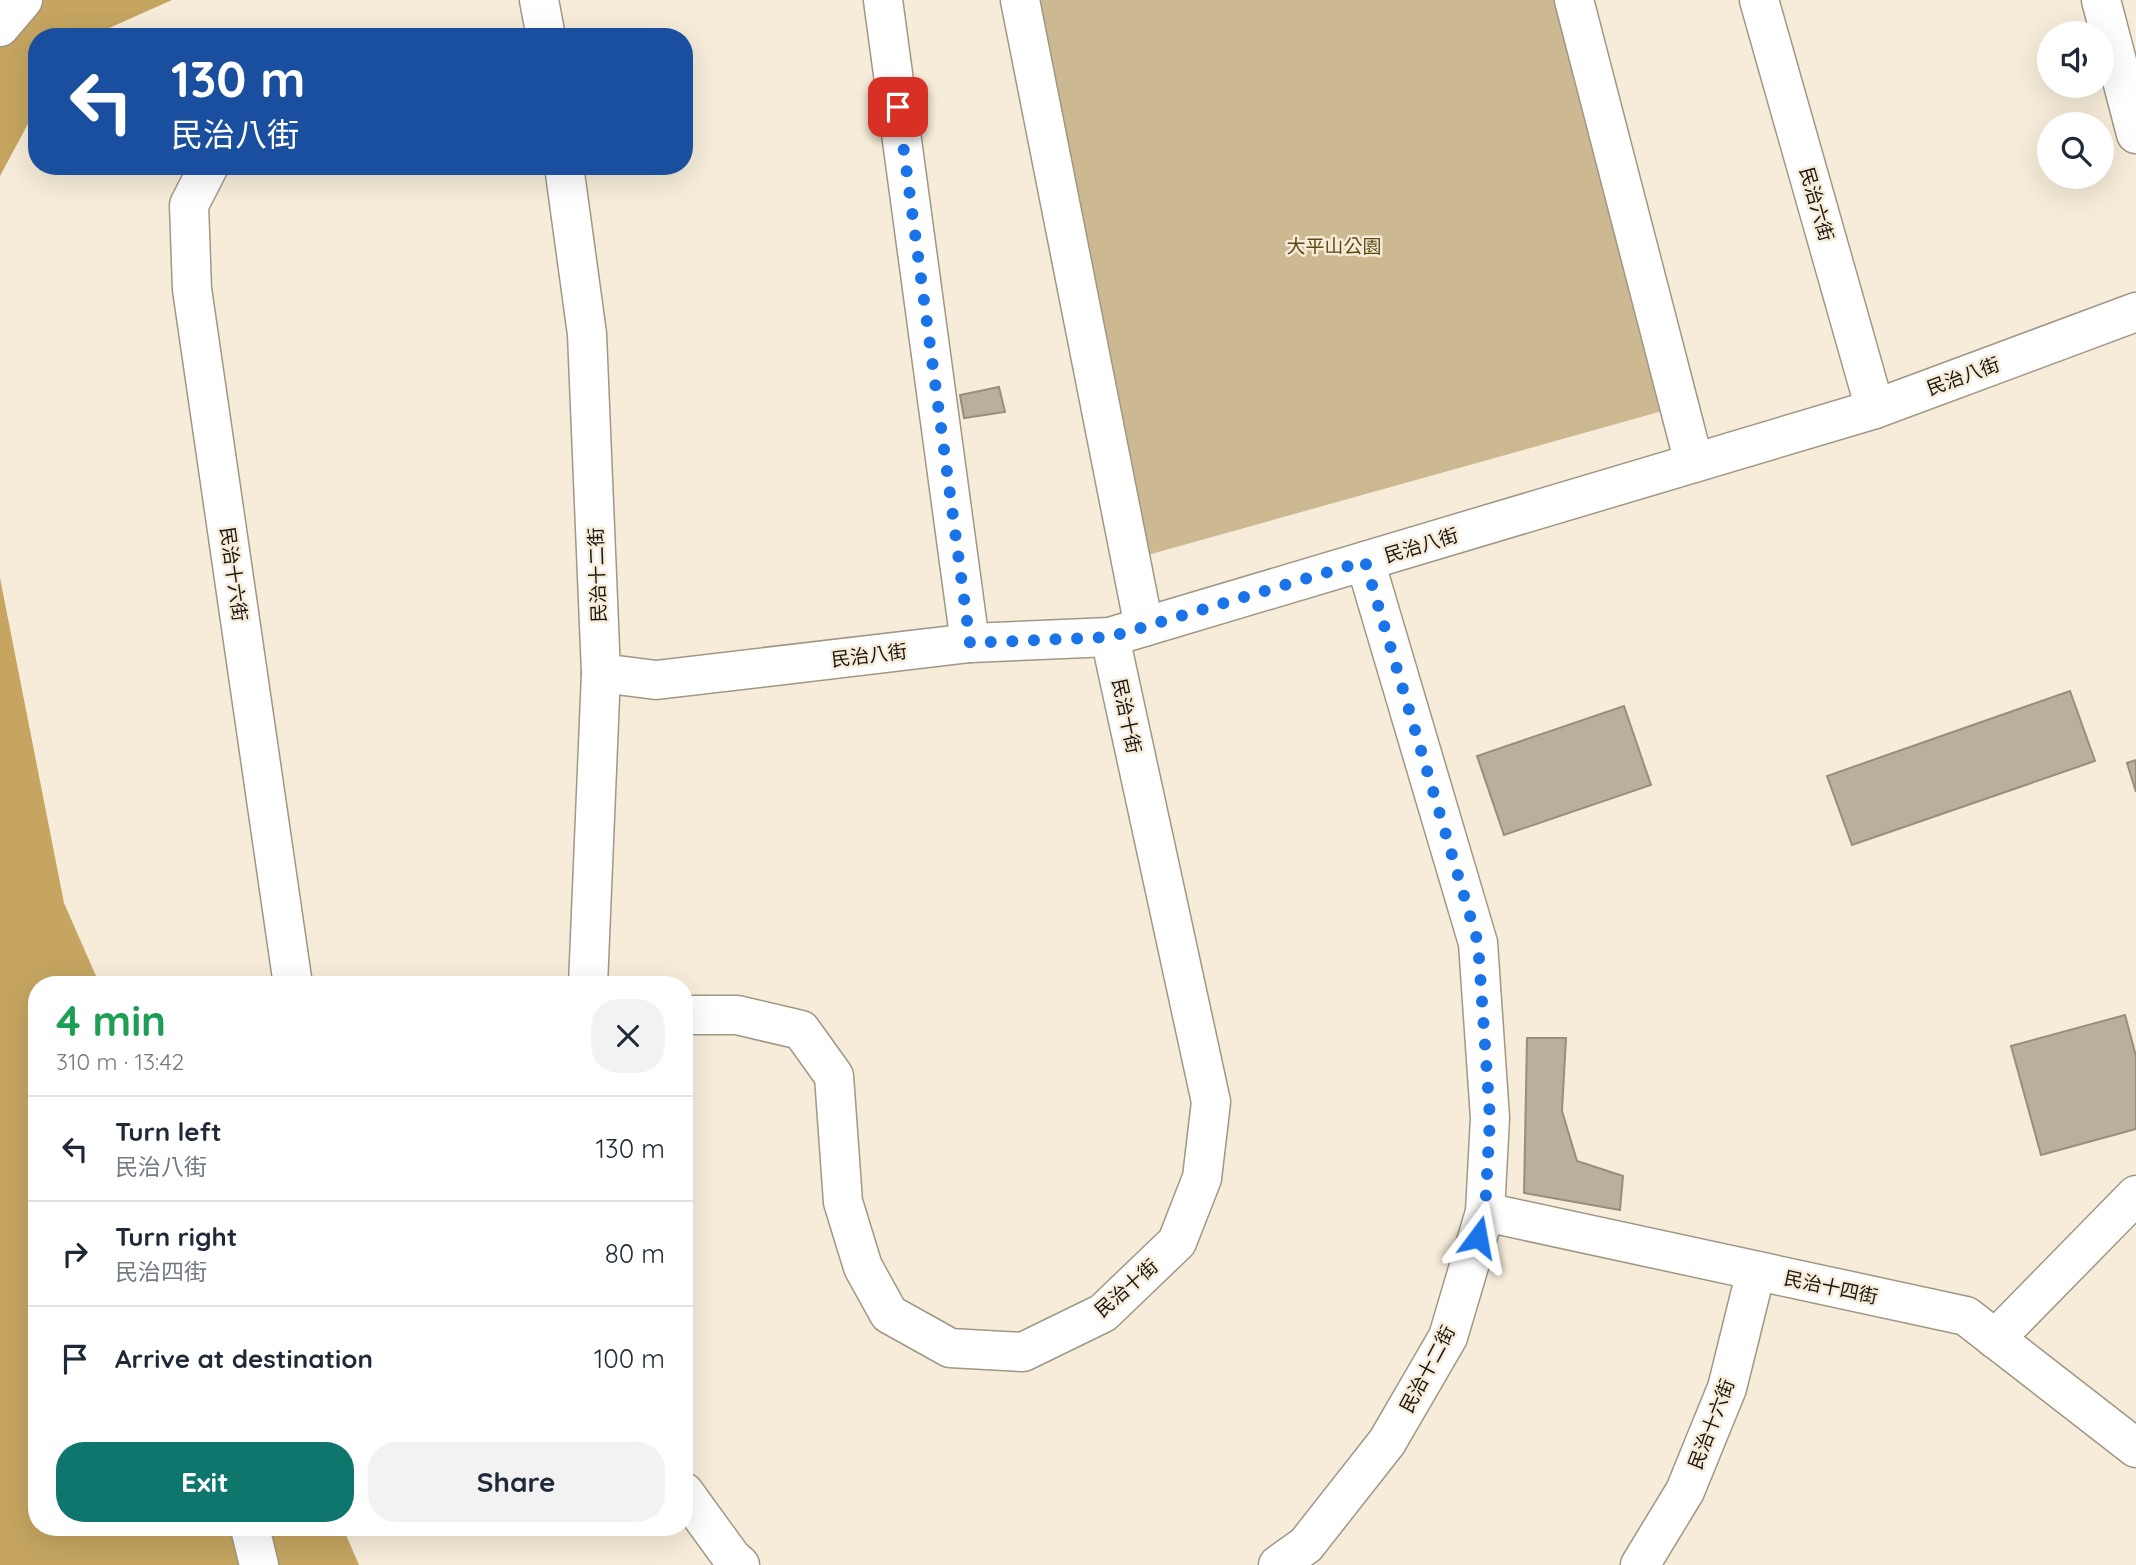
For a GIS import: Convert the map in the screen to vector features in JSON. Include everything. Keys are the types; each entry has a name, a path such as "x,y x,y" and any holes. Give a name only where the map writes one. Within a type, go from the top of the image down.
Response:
{"street":[{"path":"0,27 23,0"},
{"path":"883,0 970,643"},
{"name":"民治十街","path":"693,1015 737,1015 801,1030 834,1076 843,1202 863,1267 889,1314 950,1348 1023,1352 1103,1313 1177,1242 1202,1178 1210,1102 1020,0"},
{"path":"1574,0 1694,463"},
{"name":"民治六街","path":"1759,0 1875,409"},
{"path":"2101,0 2136,134"},
{"name":"民治十六街","path":"204,175 189,205 192,289 292,976"},
{"name":"民治十二街","path":"565,175 587,334 601,673 588,976"},
{"name":"民治八街","path":"601,673 656,680 970,643 1127,632 1875,409 2136,312"},
{"name":"民治十二街","path":"1278,1565 1306,1545 1387,1442 1448,1337 1485,1212 1490,1118 1478,943 1365,561"},
{"path":"1995,1339 2136,1195"},
{"name":"民治十四街","path":"1485,1212 1966,1316 2136,1448"},
{"name":"民治十六街","path":"1640,1565 1685,1491 1727,1388 1756,1271"},
{"path":"693,1504 740,1565"},
{"path":"252,1536 259,1565"}],"green space":[{"name":"大平山公園","path":"1032,0 1564,0 1666,410 1144,556"}],"shaded area":[{"path":"26,0 172,0 109,28 28,28 28,124 0,176 0,30"},
{"path":"0,578 64,903 96,976 28,976 28,1536 346,1536 359,1565 0,1565"}],"building":[{"path":"999,387 1005,412 964,418 960,395"},
{"path":"2070,691 2095,761 1852,845 1827,776"},
{"path":"1624,706 1651,785 1504,835 1477,756"},
{"path":"2136,760 2136,792 2127,763"},
{"path":"2125,1015 2136,1056 2136,1129 2041,1155 2011,1046"},
{"path":"1527,1038 1566,1038 1562,1111 1577,1161 1623,1176 1620,1210 1524,1193"}],"route":[{"path":"898,107 970,643 1110,637 1365,561 1478,943 1490,1118 1485,1212 1478,1237"}]}
